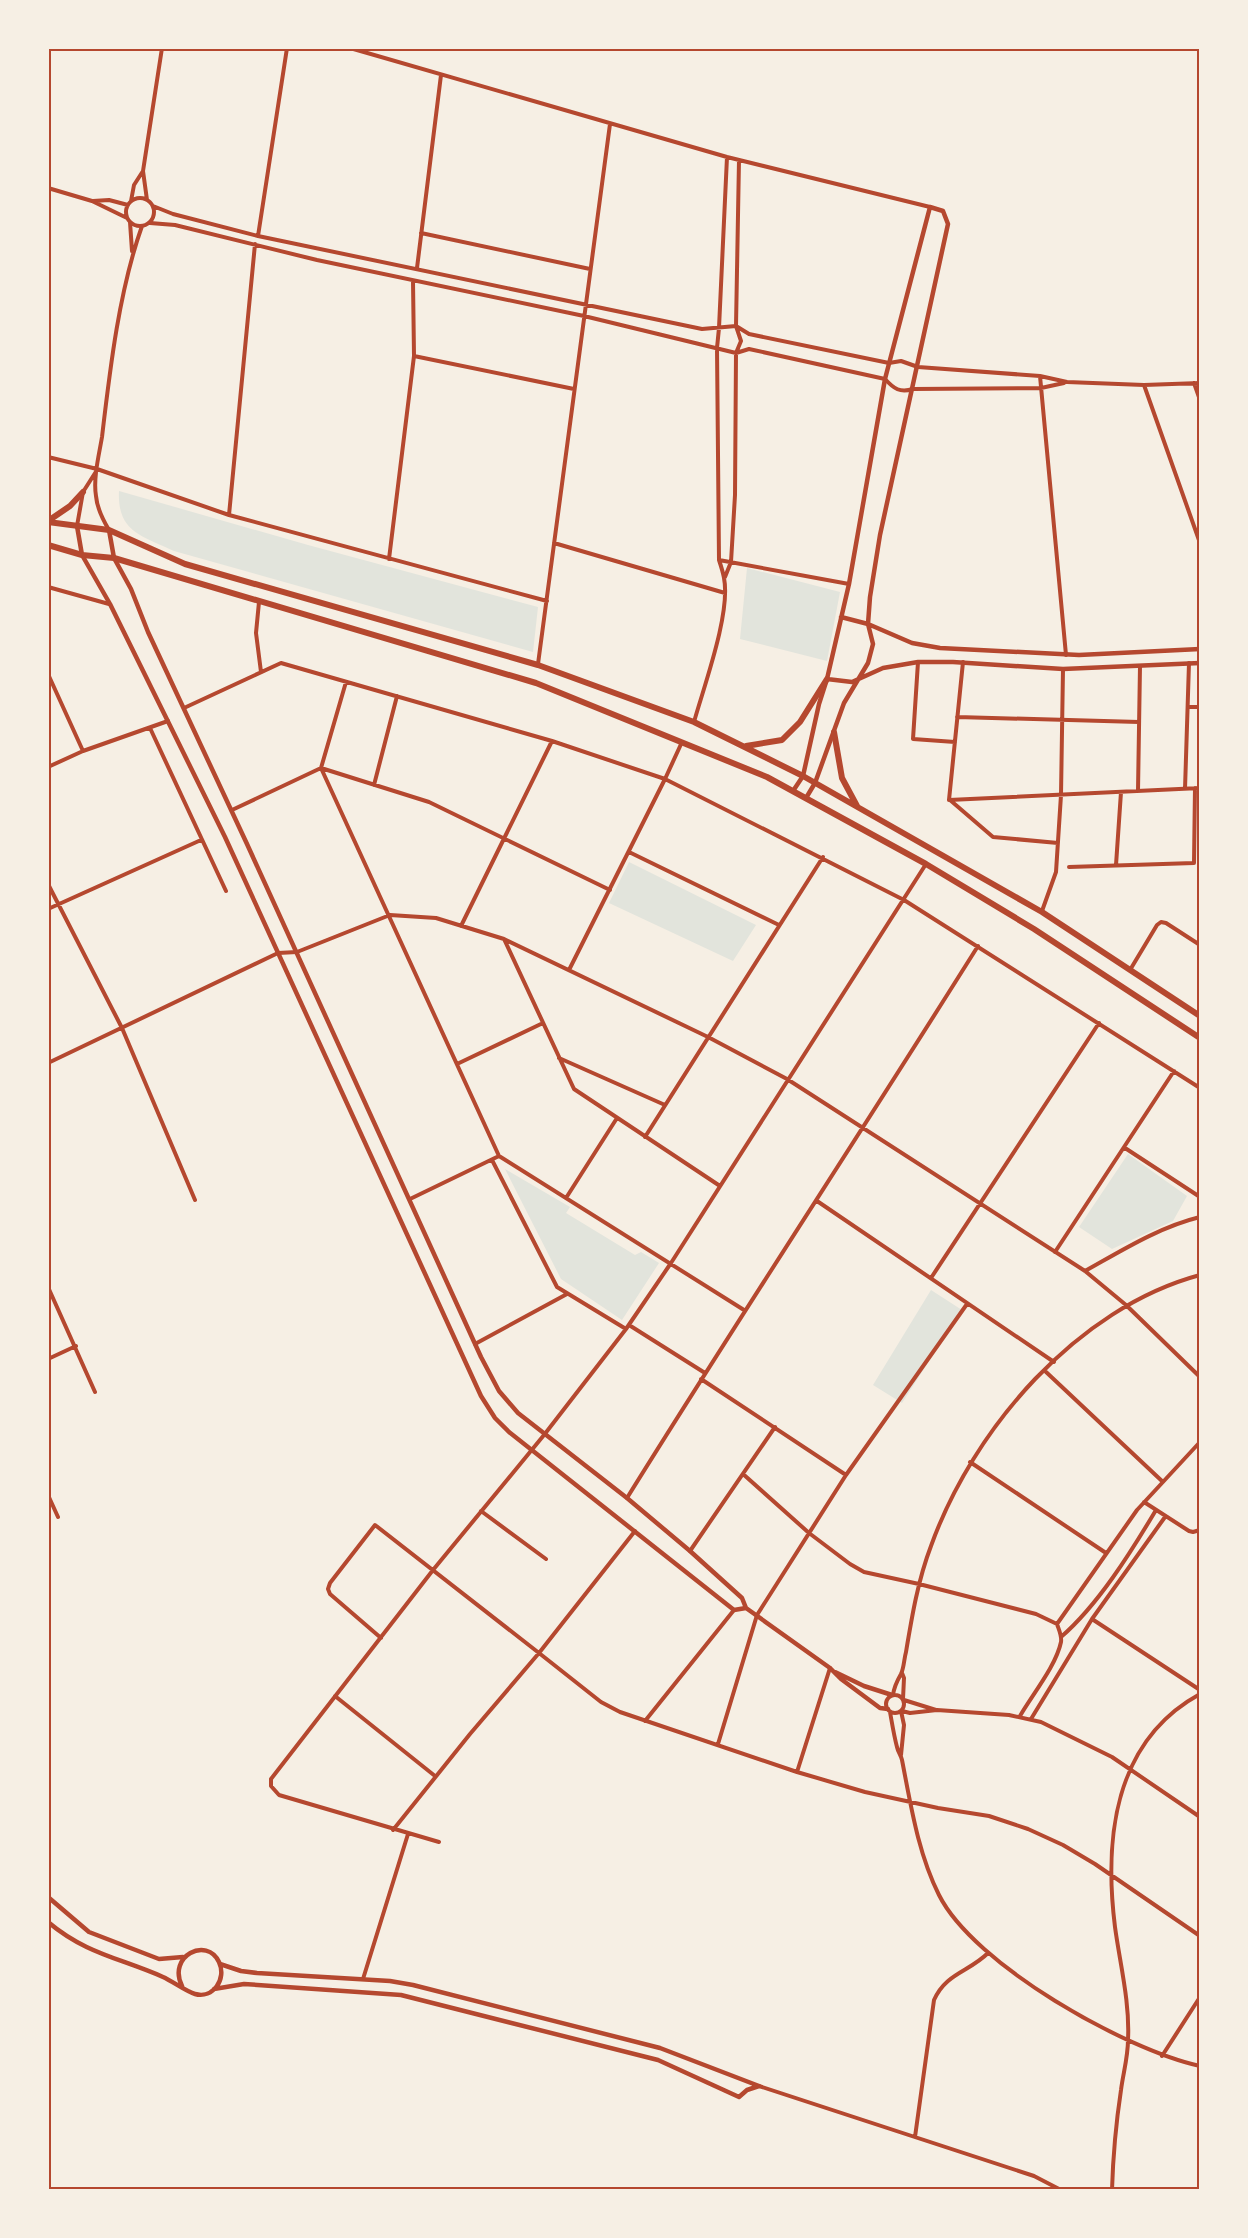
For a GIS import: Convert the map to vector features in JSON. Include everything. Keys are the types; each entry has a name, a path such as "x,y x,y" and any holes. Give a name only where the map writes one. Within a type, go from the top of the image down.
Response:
{"main road":[{"path":"48,521 70,506 83,492"},
{"path":"48,521 109,530 185,564 538,665 694,722 803,776 1042,912 1200,1016"},
{"path":"48,545 82,555 114,558 537,683 767,777 926,864 1034,929 1200,1038"},
{"path":"744,747 783,740 800,722 827,678"},
{"path":"834,732 842,778 858,807"}],"street":[{"path":"147,200 143,171 162,48"},
{"path":"258,236 287,48"},
{"path":"350,48 727,157 943,211 948,224 914,389 880,535 868,624 873,644 868,663 844,703 815,783 806,798"},
{"path":"417,268 441,75"},
{"path":"538,665 610,124"},
{"path":"694,722 723,620 725,593 719,560 717,348 727,157"},
{"path":"724,578 731,562 735,495 736,353 741,341 736,326 739,160"},
{"path":"132,255 128,220 129,203 134,185 143,171"},
{"path":"48,188 92,201 142,226 150,223 175,225 413,281 584,316 736,353 749,349 885,379 894,389 904,392 914,389 1041,388 1067,382"},
{"path":"92,201 109,200 129,203 139,198 173,214 258,236 702,329 736,326 749,334 889,363 901,362 918,368 1040,376 1067,382 1200,383"},
{"path":"150,223 154,215 153,206"},
{"path":"793,791 803,776 827,678 849,584 885,379 930,207"},
{"path":"142,226 132,255 109,381 95,495 102,519 109,530 114,558 131,589 148,632 232,810 475,1344 499,1391 518,1413 544,1435 627,1498 690,1551 742,1598 746,1608 830,1668 880,1708 896,1713 937,1710 1020,1716 1031,1719 1092,1746 1131,1769 1200,1817"},
{"path":"421,233 590,269"},
{"path":"229,515 255,244"},
{"path":"389,559 414,356 413,281"},
{"path":"414,356 574,389"},
{"path":"1040,376 1066,655"},
{"path":"1194,383 1200,400"},
{"path":"1144,384 1200,543"},
{"path":"48,457 98,469 229,515 547,601"},
{"path":"98,469 83,492 77,526 82,555 110,604 225,837 481,1396 502,1425 531,1450 734,1610"},
{"path":"554,543 725,593"},
{"path":"719,560 849,584"},
{"path":"48,587 110,604"},
{"path":"259,601 256,633 261,672"},
{"path":"841,617 868,624 904,640 929,647 1066,655 1200,649"},
{"path":"827,678 847,683 858,681 883,668 918,662 963,662 1063,669 1200,663"},
{"path":"918,662 913,740 955,742"},
{"path":"949,800 963,662"},
{"path":"184,708 281,663 552,741 665,779 903,900 1200,1088"},
{"path":"1185,789 1190,663"},
{"path":"1138,791 1140,666"},
{"path":"1042,912 1056,872 1061,795 1063,669"},
{"path":"48,674 83,751"},
{"path":"346,682 321,768 498,1156 744,1310"},
{"path":"374,785 397,696"},
{"path":"1188,707 1200,707"},
{"path":"957,717 1139,722"},
{"path":"48,767 83,751 168,721"},
{"path":"150,728 226,891"},
{"path":"461,926 552,741"},
{"path":"569,970 682,741"},
{"path":"232,810 321,768 429,802 610,890"},
{"path":"949,800 1197,788 1194,863 1069,867"},
{"path":"1116,865 1120,792"},
{"path":"949,800 993,837 1058,843"},
{"path":"48,909 201,840"},
{"path":"629,852 780,925"},
{"path":"645,1137 823,858"},
{"path":"439,1842 279,1795 271,1786 273,1775 433,1570 544,1435 628,1327 926,864"},
{"path":"48,884 122,1028 195,1200"},
{"path":"48,1063 278,953 297,952 390,915 436,918 504,939 708,1037 788,1079 1085,1271 1125,1305 1200,1377"},
{"path":"1130,970 1156,925 1161,922 1200,945"},
{"path":"504,939 574,1089 720,1186"},
{"path":"627,1498 744,1310 864,1130 978,946"},
{"path":"457,1064 543,1023"},
{"path":"931,1278 1099,1023"},
{"path":"559,1058 665,1105"},
{"path":"1056,1252 1174,1071"},
{"path":"566,1198 617,1118"},
{"path":"1125,1148 1200,1196"},
{"path":"410,1199 498,1156"},
{"path":"492,1160 557,1287 705,1373"},
{"path":"817,1201 1054,1362"},
{"path":"1085,1271 1158,1232 1200,1217"},
{"path":"901,1756 886,1703 902,1673 919,1584 937,1529 970,1462 1000,1420 1045,1371 1095,1326 1125,1305 1155,1290 1200,1275"},
{"path":"48,1287 95,1392"},
{"path":"475,1344 568,1294"},
{"path":"718,1743 757,1615 846,1475 967,1304"},
{"path":"48,1359 76,1346"},
{"path":"1045,1371 1163,1482"},
{"path":"701,1379 846,1475"},
{"path":"690,1551 775,1427"},
{"path":"1057,1624 1144,1502 1200,1442"},
{"path":"970,1462 1106,1553"},
{"path":"743,1474 809,1533 864,1572 1036,1614 1057,1624 1061,1641 1050,1666 1020,1716"},
{"path":"48,1495 58,1517"},
{"path":"1144,1502 1189,1531 1200,1530"},
{"path":"1061,1637 1088,1610 1156,1510"},
{"path":"481,1511 546,1559"},
{"path":"1031,1719 1092,1619 1166,1517"},
{"path":"381,1638 328,1590 330,1582 375,1526 601,1702 620,1712 718,1743 797,1772 865,1792 1009,1822 1063,1845 1110,1874 1200,1936"},
{"path":"393,1830 636,1531"},
{"path":"645,1721 734,1610 746,1608"},
{"path":"1092,1619 1200,1692 1161,1724 1143,1746 1131,1769 1117,1808 1110,1874 1128,2040 1118,2108 1112,2190"},
{"path":"797,1772 830,1668"},
{"path":"835,1672 864,1686 898,1695 903,1699 937,1710"},
{"path":"902,1673 905,1705 902,1711 904,1725 901,1756 909,1802 922,1855 940,1897 955,1920 988,1953 1043,1992 1128,2040 1162,2056 1200,2066"},
{"path":"335,1696 436,1776"},
{"path":"363,1980 408,1834"},
{"path":"48,1897 89,1932 159,1959 183,1957 197,1950 211,1953 220,1964 241,1971 413,1985 660,2048 827,2110 1034,2176 1061,2190"},
{"path":"48,1922 65,1936 87,1949 182,1986 195,1994 202,1995 214,1989 244,1984 400,1995 658,2060 739,2097 747,2090 759,2086"},
{"path":"915,2137 934,2000 939,1989 950,1978 978,1962 988,1953"},
{"path":"182,1986 178,1971 183,1957"},
{"path":"214,1989 221,1978 220,1964"},
{"path":"1162,2056 1200,1997"}],"shaded area":[{"path":"119,491 538,607 533,652 174,551 142,536 127,524 119,505"},
{"path":"747,568 840,592 827,661 740,639"},
{"path":"629,862 756,925 733,961 609,903"},
{"path":"1128,1154 1187,1196 1173,1221 1112,1249 1079,1227"},
{"path":"505,1169 570,1207 566,1213 635,1255 641,1252 659,1263 622,1320 561,1279"},
{"path":"931,1290 962,1310 902,1403 873,1385"}]}
